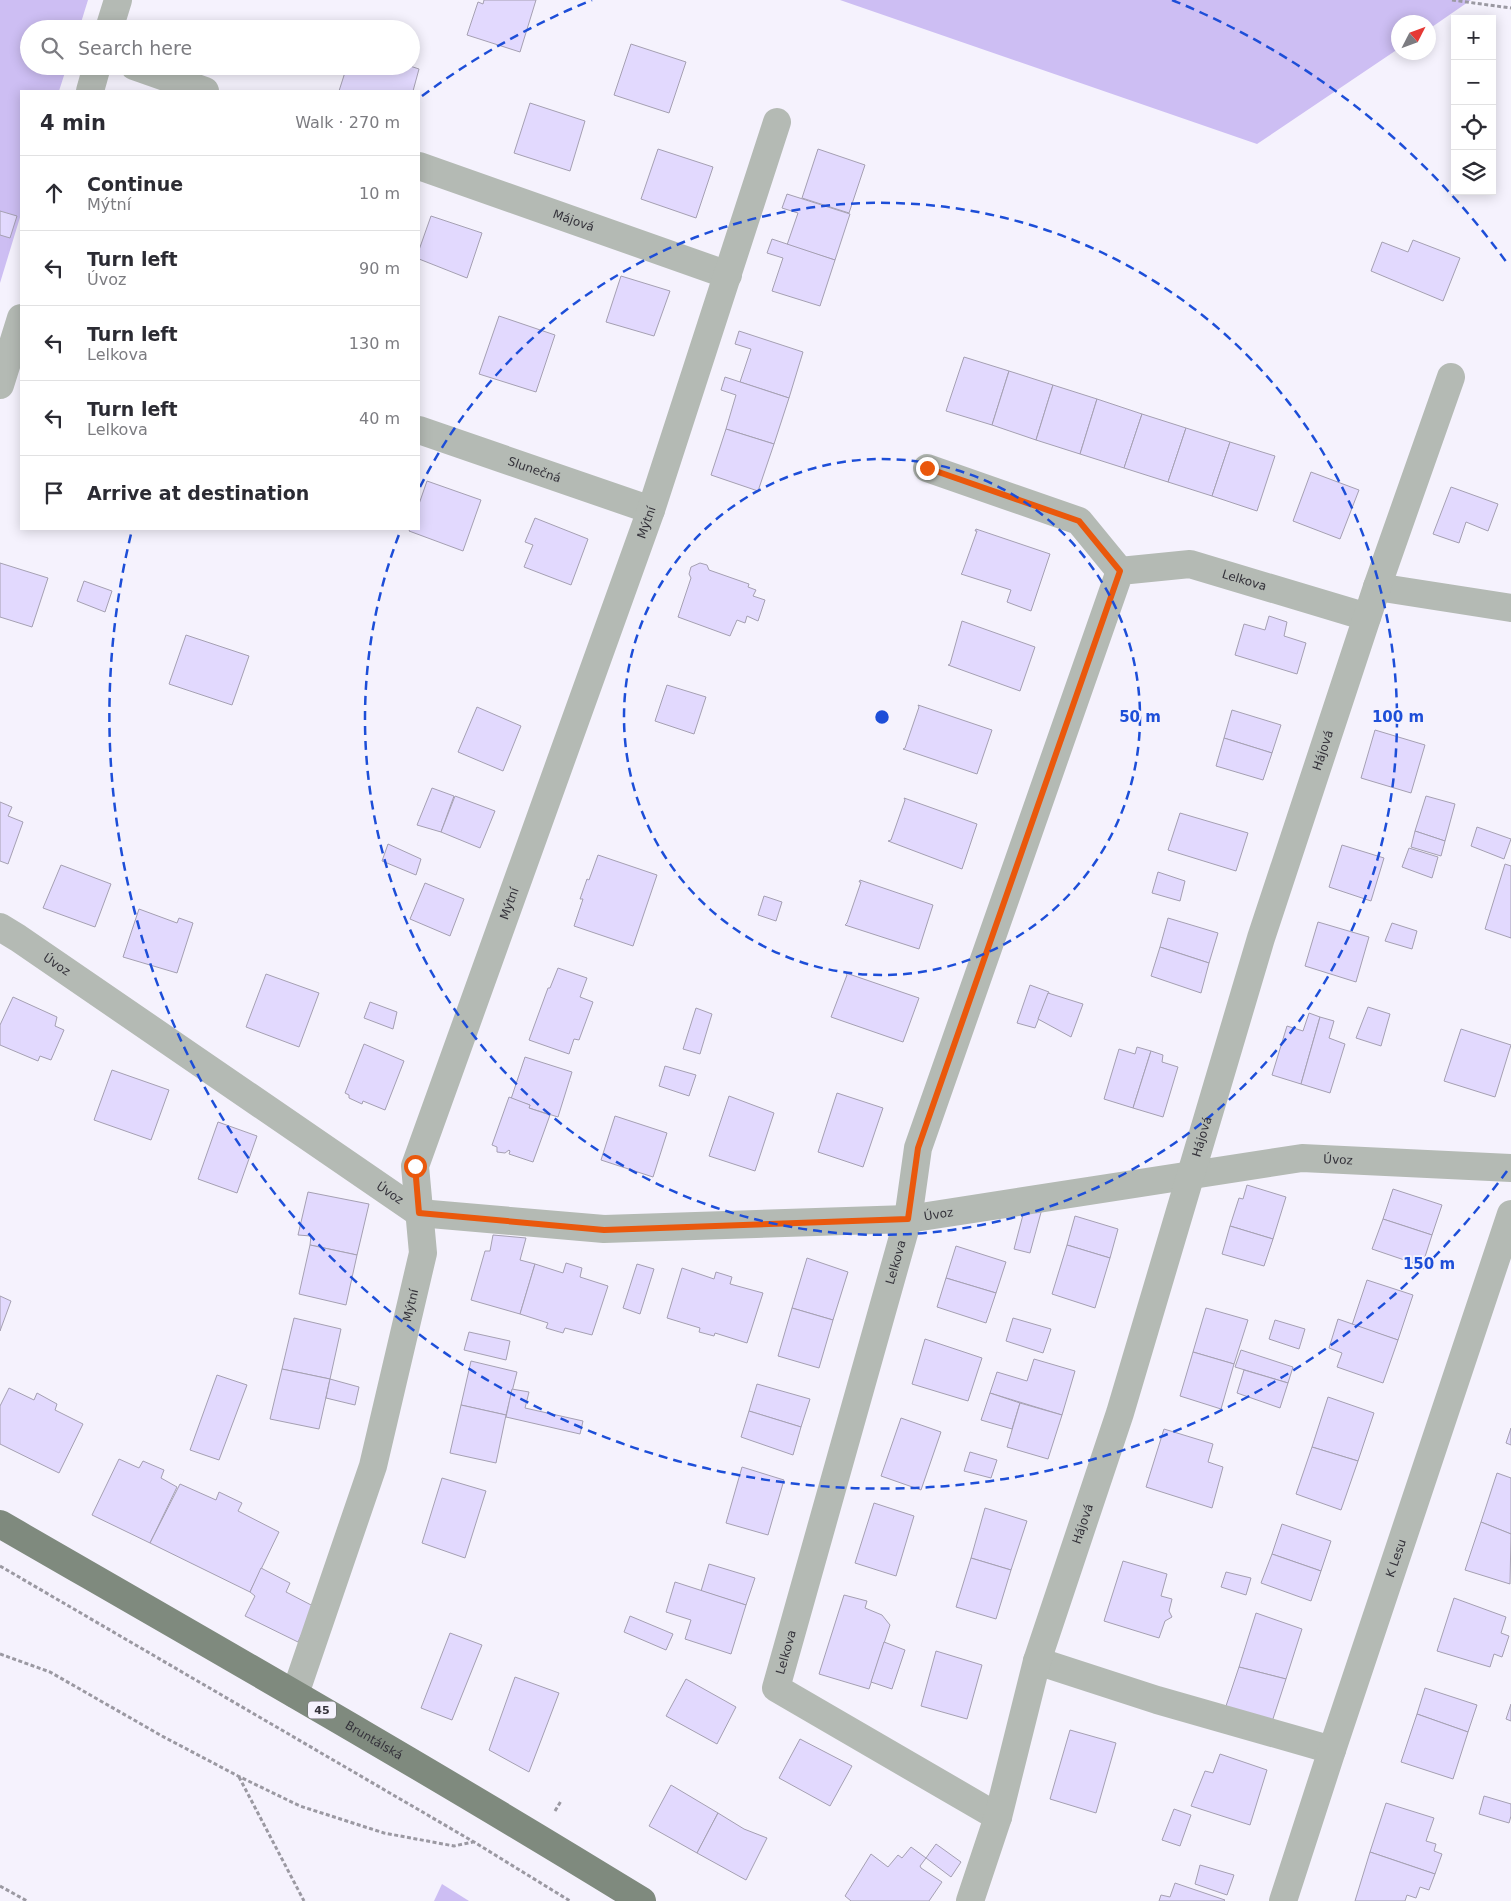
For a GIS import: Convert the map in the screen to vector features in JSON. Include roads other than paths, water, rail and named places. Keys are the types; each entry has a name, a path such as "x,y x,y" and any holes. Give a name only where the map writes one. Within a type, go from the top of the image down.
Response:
{"main road":[{"name":"Bruntálská","path":"0,1524 295,1694 540,1838 642,1901"}],"street":[{"path":"112,20 118,0"},
{"path":"90,90 94,75"},
{"path":"160,75 202,90"},
{"name":"Mýtní","path":"295,1694 373,1466 423,1253 415,1166 651,510 777,122"},
{"name":"Májová","path":"420,166 728,275"},
{"path":"0,385 20,321"},
{"name":"Hájová","path":"970,1901 998,1817 1037,1662 1120,1413 1264,929 1377,587 1451,377"},
{"name":"Slunečná","path":"420,430 651,510"},
{"path":"927,468 1079,521 1120,571"},
{"name":"Lelkova","path":"998,1817 776,1688 908,1219 918,1148 1120,571 1190,564 1367,617"},
{"path":"1377,587 1511,608"},
{"name":"Úvoz","path":"0,928 18,938 419,1213 604,1230 908,1219 1302,1158 1511,1168"},
{"name":"K Lesu","path":"1283,1901 1511,1214"},
{"path":"1037,1662 1157,1700 1332,1750"}]}
